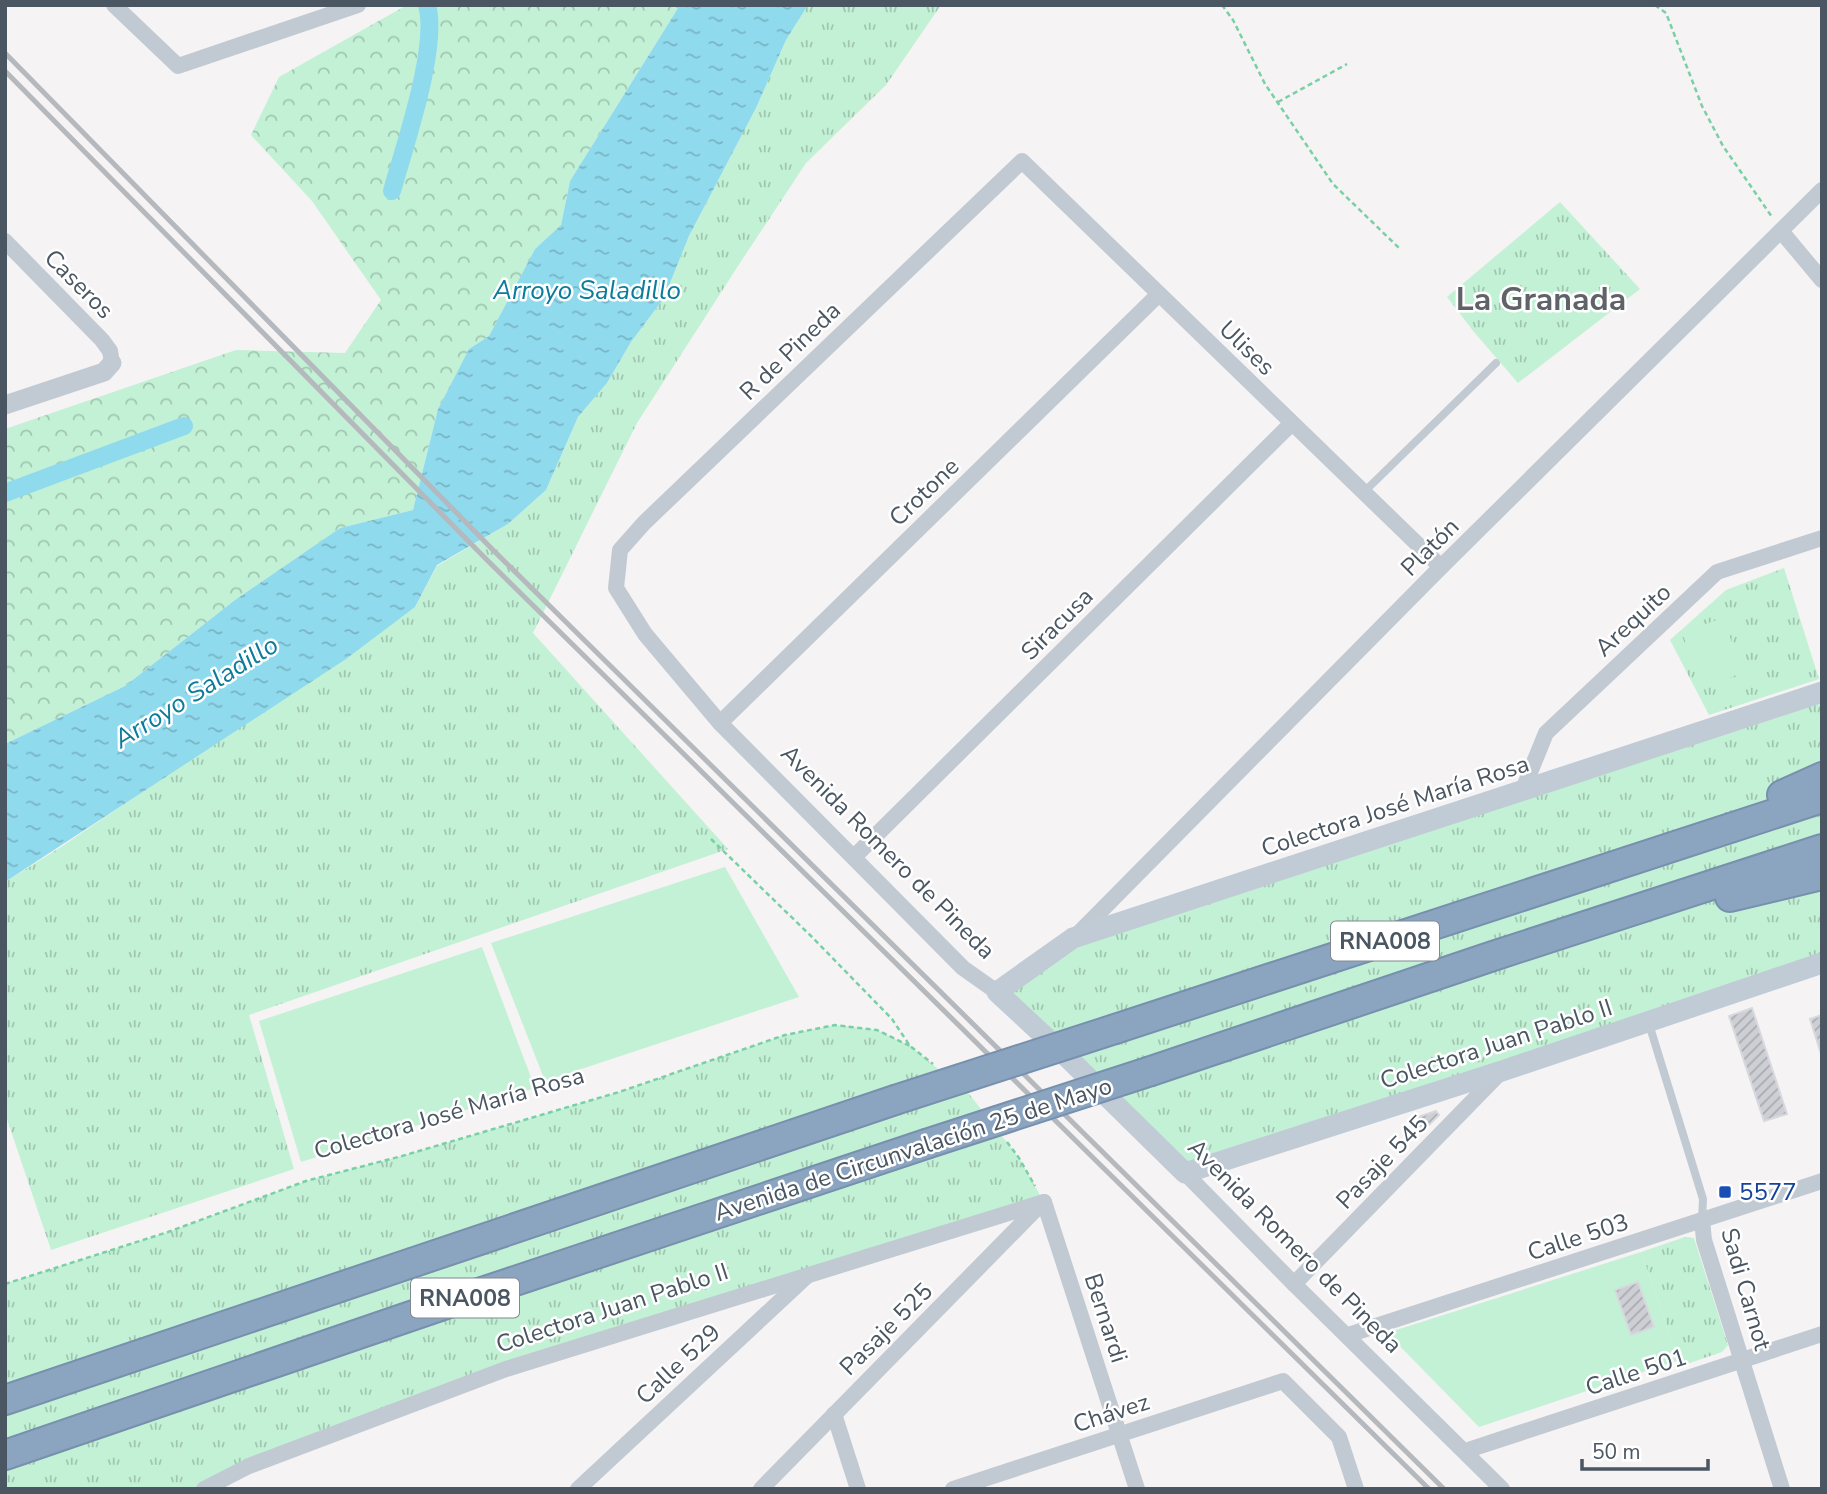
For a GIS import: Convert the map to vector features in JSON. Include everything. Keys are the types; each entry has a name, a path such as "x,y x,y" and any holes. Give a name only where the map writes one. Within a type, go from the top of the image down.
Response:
{"highway":[{"path":"1656,852 1822,777"},
{"name":"Avenida de Circunvalación 25 de Mayo","path":"5,1400 895,1100 1822,798"},
{"name":"Avenida de Circunvalación 25 de Mayo","path":"5,1455 449,1303 1822,849"},
{"name":"RNA008","path":"1493,956 1822,874"}],"main road":[{"name":"Colectora José María Rosa","path":"997,992 1073,938 1822,692"},
{"name":"Colectora Juan Pablo II","path":"1185,1173 1502,1071 1822,963"},
{"name":"Avenida Romero de Pineda","path":"997,992 1185,1173"}],"street":[{"path":"114,5 178,66 358,5"},
{"name":"Ulises","path":"1022,161 1441,568"},
{"name":"R de Pineda","path":"616,588 620,550 643,523 1022,161"},
{"name":"Platón","path":"1073,938 1822,190"},
{"path":"1781,231 1822,280"},
{"name":"Caseros","path":"5,241 102,340 110,351 111,363"},
{"name":"Crotone","path":"720,723 1159,294"},
{"path":"5,405 104,372 111,363"},
{"name":"Siracusa","path":"854,857 1292,423"},
{"name":"Arequito","path":"1522,792 1546,733 1717,572 1822,538"},
{"name":"Avenida Romero de Pineda","path":"616,588 645,634 720,723 963,968 997,992"},
{"name":"Pasaje 545","path":"1294,1284 1502,1071"},
{"name":"Avenida Romero de Pineda","path":"1185,1173 1502,1489"},
{"name":"Calle 503","path":"1348,1335 1822,1181"},
{"name":"Colectora Juan Pablo II","path":"204,1489 249,1466 506,1369 1044,1202"},
{"name":"Pasaje 525","path":"761,1489 1044,1202"},
{"name":"Bernardi","path":"1044,1202 1138,1489"},
{"name":"Sadi Carnot","path":"1702,1220 1704,1240 1782,1489"},
{"name":"Calle 529","path":"578,1489 811,1273"},
{"name":"Calle 501","path":"1465,1451 1822,1335"},
{"name":"Chávez","path":"953,1489 1283,1381 1339,1437 1356,1489"},
{"path":"834,1414 858,1489"}],"lane":[{"path":"1364,492 1496,363"},
{"name":"Sadi Carnot","path":"1648,1021 1703,1199 1702,1220"}],"path":[{"path":"1222,5 1233,20 1265,83 1333,184 1399,248"},
{"path":"1655,5 1667,13 1702,106 1723,146 1781,231"},
{"path":"1278,102 1347,64"},
{"name":"Colectora José María Rosa","path":"5,1284 168,1232 306,1181 402,1156 619,1092 785,1035 835,1025 877,1030 910,1045 892,1018 711,839"}],"green space":[{"path":"407,5 680,5 570,181 561,225 535,249 489,336 469,349 438,409 413,510 340,528 235,600 125,686 5,744 5,429 236,350 345,353 381,300 312,201 251,135 279,77"},
{"path":"808,5 941,5 886,85 806,163 738,266 637,423 533,633 728,849 249,1015 294,1169 51,1250 5,1113 5,882 61,847 415,607 437,566 508,524 546,490 578,417 607,383 631,342 664,298 689,236 756,108 786,40"},
{"path":"1560,202 1640,289 1518,383 1447,297"},
{"path":"1784,568 1819,679 1709,715 1670,640 1726,590"},
{"path":"1723,618 1743,673 1701,687 1682,632"},
{"path":"1822,692 1822,963 1185,1173 997,992 1073,938"},
{"path":"725,867 799,997 545,1081 491,943"},
{"path":"482,947 535,1088 301,1162 259,1021"},
{"path":"835,1025 877,1030 910,1046 970,1095 1019,1158 1044,1202 507,1369 204,1489 5,1489 5,1284 168,1232 306,1181 402,1156 619,1092 785,1035"},
{"path":"1685,1237 1694,1238 1728,1345 1722,1352 1681,1366 1641,1252"},
{"path":"1641,1252 1679,1360 1479,1427 1387,1333"}],"water":[{"name":"Arroyo Saladillo","path":"680,5 808,5 786,40 756,108 689,236 664,298 631,342 607,383 578,417 546,490 508,524 437,565 415,607 346,659 5,882 5,744 125,686 235,600 340,528 413,510 438,409 469,349 489,336 535,249 561,225 570,181"}],"building":[{"path":"1752,1008 1787,1114 1764,1121 1729,1016"},
{"path":"1822,1015 1822,1057 1810,1019"},
{"path":"1436,1111 1439,1115 1423,1131 1415,1118"},
{"path":"1638,1282 1654,1327 1631,1335 1615,1290"}],"waterway":[{"path":"392,191 424,71 428,46 427,5"},
{"path":"5,493 184,426"}],"railway":[{"path":"5,53 495,552 1444,1489"},
{"path":"5,71 487,560 1429,1489"}],"place":[{"name":"5577","path":"1725,1192"}],"district":[{"name":"La Granada","path":"1541,299"}]}
